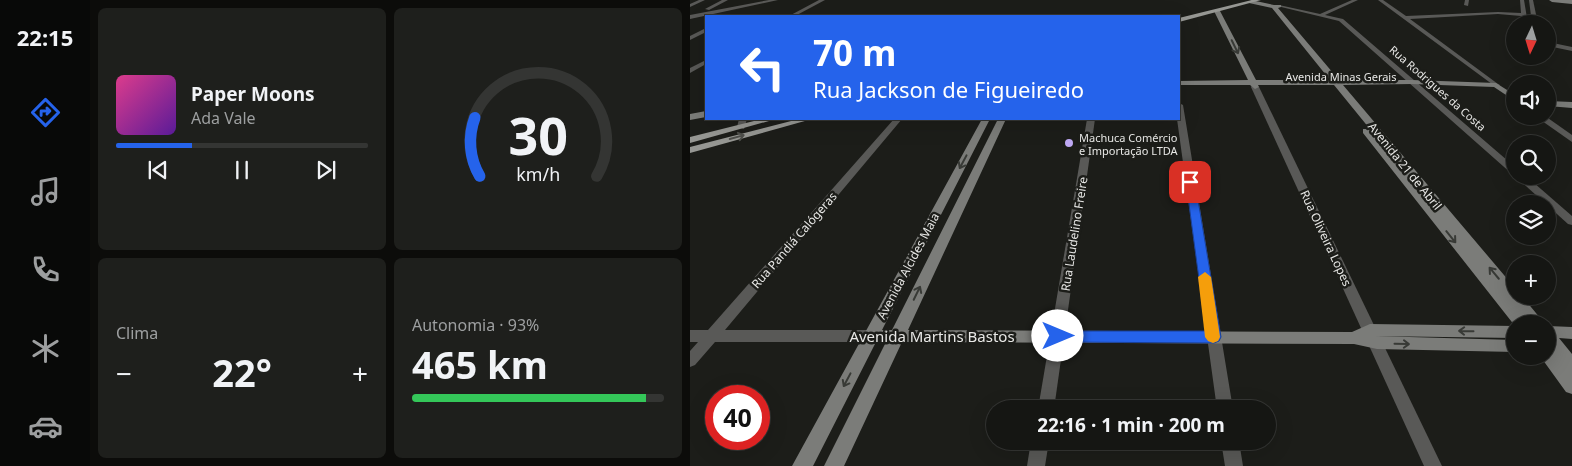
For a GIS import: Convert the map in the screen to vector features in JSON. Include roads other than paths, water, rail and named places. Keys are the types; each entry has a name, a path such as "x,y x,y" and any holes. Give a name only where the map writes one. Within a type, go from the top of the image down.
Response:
{"main road":[{"path":"1178,15 1237,0"},
{"path":"1180,20 1255,1"},
{"path":"1218,11 1222,4"},
{"path":"690,140 742,123 764,120"},
{"path":"690,150 804,120"}],"street":[{"path":"690,1 703,0"},
{"path":"690,6 703,0"},
{"path":"705,17 699,12 726,0"},
{"path":"713,15 776,0"},
{"path":"794,15 823,0"},
{"path":"1321,15 1356,0"},
{"path":"1380,0 1506,92"},
{"path":"1522,0 1524,15"},
{"path":"1531,0 1534,15"},
{"path":"1552,0 1572,2"},
{"path":"1255,1 1343,22"},
{"path":"1274,6 1337,18 1343,22"},
{"name":"Avenida 21 de Abril","path":"1274,6 1294,35 1515,315"},
{"path":"739,8 750,10 744,13"},
{"name":"Rua Oliveira Lopes","path":"1218,11 1433,466"},
{"path":"1405,18 1498,13 1507,15"},
{"path":"690,17 705,17"},
{"path":"690,22 705,17"},
{"name":"Rua Rodrigues da Costa","path":"1343,22 1506,164"},
{"path":"693,28 705,23"},
{"path":"690,38 705,30"},
{"path":"1556,46 1572,49"},
{"path":"690,71 705,63"},
{"name":"Avenida Minas Gerais","path":"1180,82 1253,85 1496,84"},
{"name":"Avenida Minas Gerais","path":"1180,88 1253,85"},
{"name":"Avenida Minas Gerais","path":"1416,85 1503,90"},
{"path":"1556,104 1572,104"},
{"path":"1180,112 1224,400"},
{"path":"690,117 705,114"},
{"name":"Rua Pandiá Calógeras","path":"690,361 897,120"},
{"name":"Avenida Alcides Maia","path":"802,466 985,120"},
{"name":"Avenida Alcides Maia","path":"834,466 1002,120"},
{"name":"Rua Laudelino Freire","path":"1047,400 1091,120"},
{"path":"1552,125 1572,139"},
{"name":"Avenida 21 de Abril","path":"1404,172 1529,315"},
{"path":"1530,185 1572,222"},
{"name":"Avenida Martins Bastos","path":"690,336 1354,338 1506,332"},
{"path":"1556,342 1572,333"},
{"name":"Avenida Martins Bastos","path":"1373,336 1506,345"},
{"path":"1556,347 1572,366"},
{"path":"1556,351 1572,387"},
{"path":"1036,466 1039,450"},
{"path":"1231,450 1234,466"}],"place":[{"name":"Machuca Comércio e Importação LTDA","path":"1069,143"}]}
